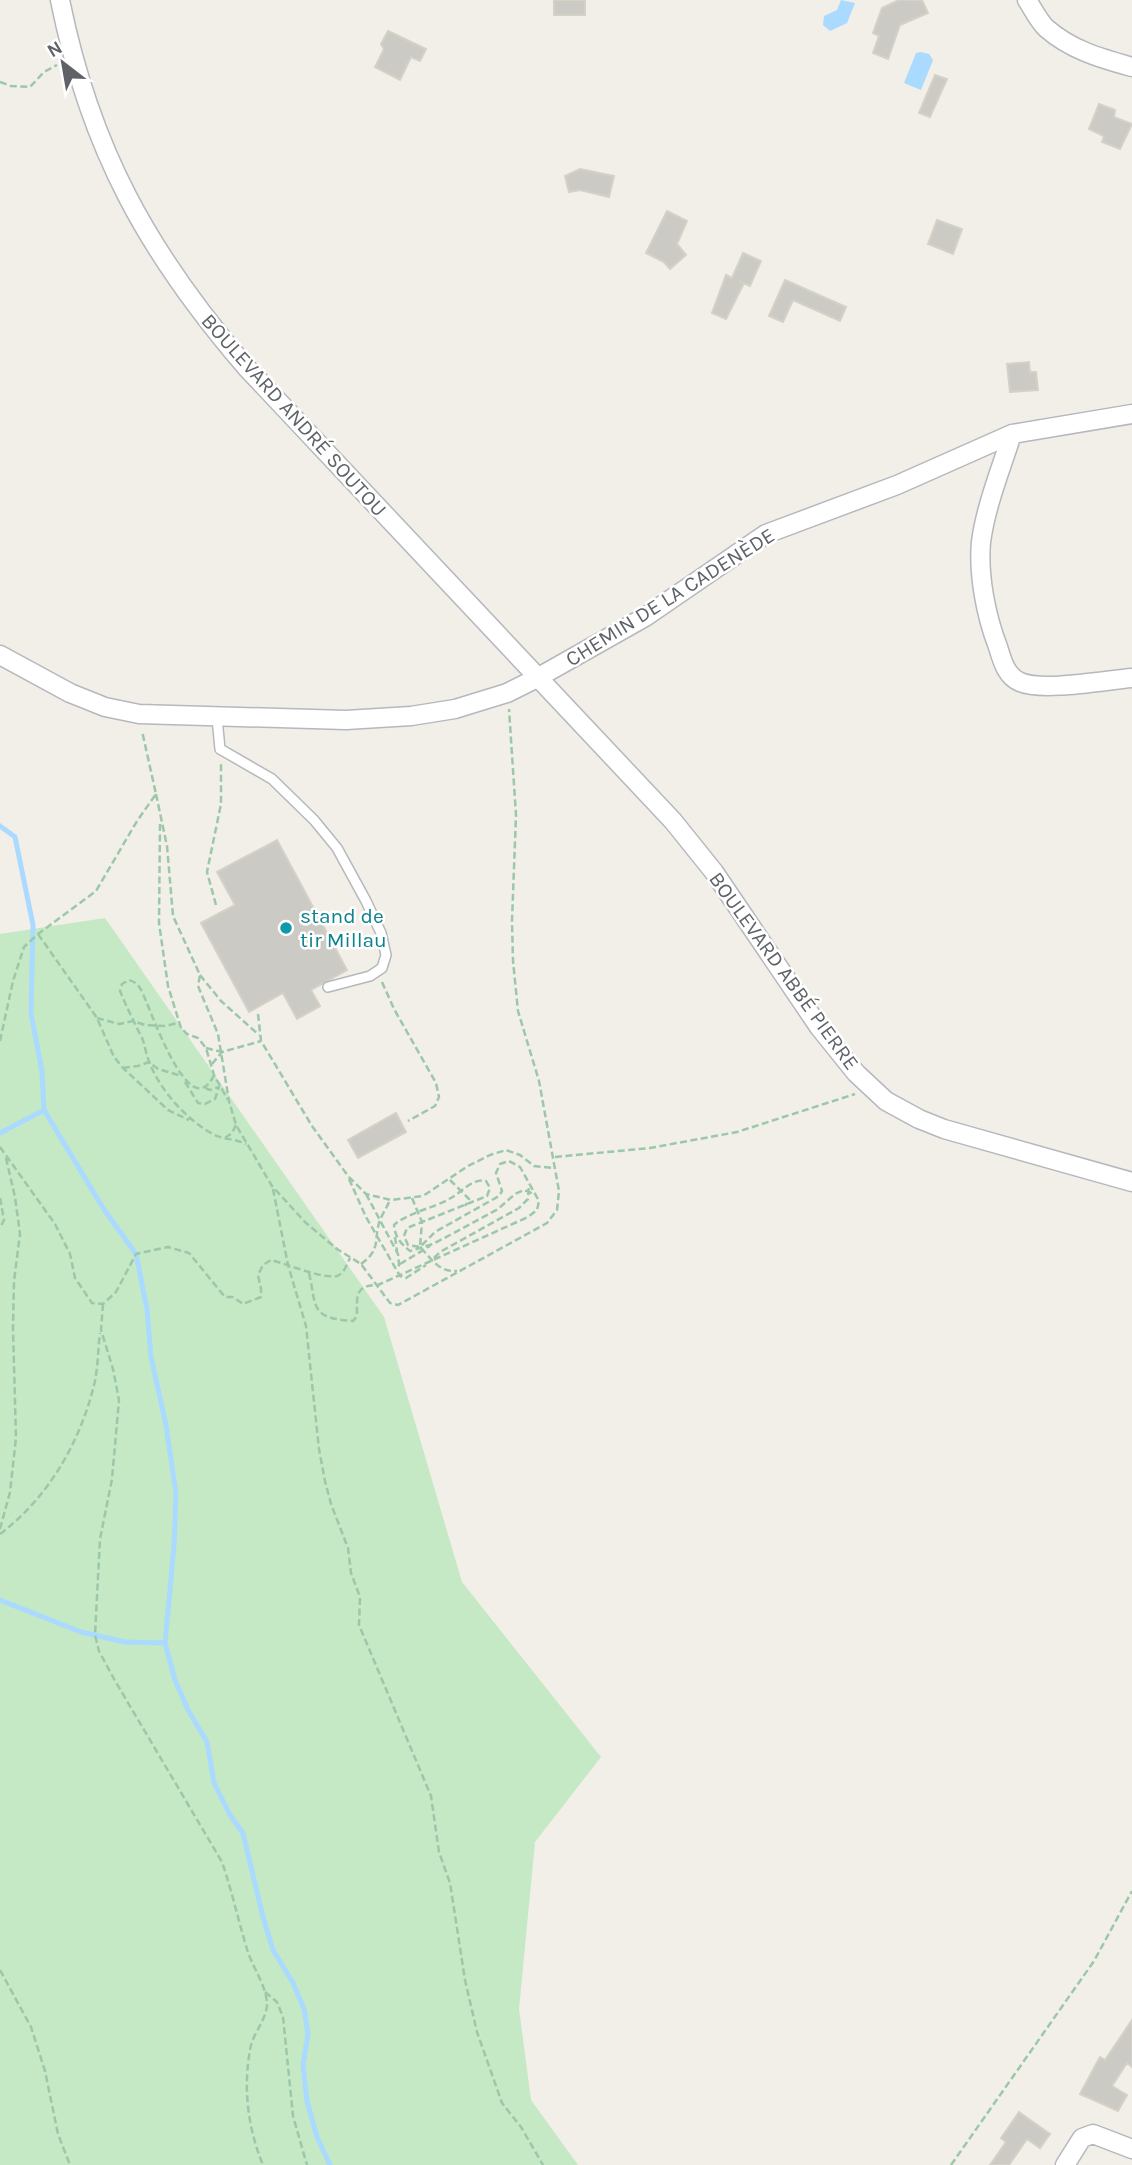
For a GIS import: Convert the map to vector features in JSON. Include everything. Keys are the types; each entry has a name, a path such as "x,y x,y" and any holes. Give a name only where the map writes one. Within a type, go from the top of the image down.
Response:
{"street":[{"name":"BOULEVARD ANDRÉ SOUTOU","path":"60,0 73,57 112,168 148,235 190,299 246,368 537,678"},
{"path":"1027,0 1044,26 1071,46 1095,57 1132,67"},
{"name":"CHEMIN DE LA CADENÈDE","path":"0,655 70,693 105,707 139,714 346,720 411,716 455,709 508,693 537,678 645,617 766,534 897,485 1012,434 1132,414"},
{"path":"1012,434 991,498 981,544 983,587 993,636 1006,671 1020,682 1043,685 1132,677"},
{"name":"BOULEVARD ABBÉ PIERRE","path":"537,678 694,846 836,1051 872,1088 901,1110 944,1129 1132,1182"},
{"path":"1065,2165 1082,2138 1093,2134 1132,2149"}],"lane":[{"path":"217,718 220,749 271,779 305,810 337,848 381,933 386,955 382,968 370,976 328,987"}],"path":[{"path":"0,82 11,86 30,87 44,72 73,57"},
{"path":"200,975 198,986 213,1020 222,1052 229,1101 236,1125 246,1144 272,1186 305,1222 337,1250 361,1264 390,1303 398,1306 547,1223 557,1210 559,1191 556,1168 539,1081 518,1012 514,974 512,921 516,815 508,693"},
{"path":"139,714 167,846 173,916 200,975 221,1001 259,1036"},
{"path":"216,905 207,873 220,804 220,749"},
{"path":"0,1041 13,981 24,947 96,891 156,794"},
{"path":"160,820 159,923 168,986 178,1023 187,1034 198,1038 206,1048 219,1087 229,1101"},
{"path":"38,934 97,1018 114,1057 123,1068 168,1110 223,1139 236,1139 246,1144"},
{"path":"382,968 386,992 436,1083 439,1097 435,1107 408,1121"},
{"path":"193,1122 165,1089 149,1062 144,1044 120,992 122,984 129,980 140,988 154,1025 198,1103 205,1104 215,1099 219,1087"},
{"path":"258,1014 261,1041 312,1126 348,1176 400,1276 406,1278 440,1252 519,1208 528,1199 529,1183"},
{"path":"97,1018 119,1024 134,1021 165,1027 178,1023"},
{"path":"206,1048 222,1052 261,1041"},
{"path":"211,1065 222,1052"},
{"path":"123,1068 149,1062"},
{"path":"149,1062 158,1069 182,1076"},
{"path":"204,1088 214,1075"},
{"path":"186,1082 197,1088 210,1090 219,1087"},
{"path":"554,1157 650,1148 737,1132 872,1088"},
{"path":"223,1139 232,1133 236,1125"},
{"path":"0,1147 55,1224 70,1254 75,1278 92,1303 103,1304"},
{"path":"366,1194 391,1200 423,1196 490,1155 506,1150 520,1155 534,1166 556,1168"},
{"path":"0,1529 10,1492 16,1438 13,1329 14,1281 20,1234 5,1155"},
{"path":"395,1270 422,1248 435,1232 499,1196 502,1191 496,1172 500,1164 509,1161 520,1167 539,1202 537,1210 528,1217 433,1259"},
{"path":"348,1176 366,1194 398,1254"},
{"path":"449,1179 469,1199 465,1206"},
{"path":"399,1265 394,1225 400,1219 418,1213 480,1180 486,1181 490,1188 487,1196 407,1228 404,1236 408,1245 422,1248 438,1267 447,1271 460,1271"},
{"path":"272,1186 288,1265 306,1326 325,1480 348,1548 351,1573 360,1597 359,1625 431,1796 439,1852 452,1897 465,1980 481,2045 502,2103 521,2127 542,2165"},
{"path":"395,1234 410,1251 422,1248 498,1209 515,1194 524,1190 536,1195"},
{"path":"0,1198 4,1220 0,1228"},
{"path":"412,1198 422,1222 422,1248"},
{"path":"361,1264 372,1256 379,1222 391,1200"},
{"path":"0,1534 22,1518 48,1487 78,1436 95,1381 103,1304 116,1292 136,1254 168,1247 189,1253 225,1297 233,1297 243,1304 261,1297 258,1275 263,1265 271,1260 309,1273 337,1276 344,1271 350,1258"},
{"path":"309,1273 313,1304 321,1313 337,1320 353,1321 357,1316 359,1290 367,1285 378,1285 400,1276"},
{"path":"101,1330 113,1368 118,1400 113,1479 100,1539 94,1635 114,1679 222,1862 247,1950 264,1990 267,2005 250,2048 247,2105 253,2142 263,2165"},
{"path":"951,2165 1094,1961 1132,1891"},
{"path":"0,1970 31,2027 45,2071 58,2134 70,2165"},
{"path":"264,1990 276,2002 283,2017 293,2116 307,2165"}],"green space":[{"path":"105,918 384,1317 462,1582 601,1757 535,1842 519,2009 531,2100 578,2165 0,2165 0,934"}],"water":[{"path":"841,0 855,3 847,23 830,31 823,25 824,16 837,10"},
{"path":"916,53 929,54 933,60 921,90 904,83"}],"building":[{"path":"554,0 585,0 585,15 554,15"},
{"path":"899,0 922,0 928,13 900,25 888,59 873,53 879,36 873,33 882,8"},
{"path":"388,31 426,49 420,61 411,57 400,80 375,67 384,49 381,44"},
{"path":"935,75 947,79 930,117 919,113"},
{"path":"1099,104 1115,110 1114,117 1132,124 1120,149 1102,142 1104,136 1089,129"},
{"path":"580,169 614,176 609,197 580,190 569,192 565,176"},
{"path":"667,211 687,221 677,244 686,255 670,269 664,262 646,253"},
{"path":"937,220 962,229 953,254 928,244"},
{"path":"743,253 761,261 750,286 744,283 726,319 712,313 726,275 732,278"},
{"path":"785,280 846,307 840,321 793,300 783,322 769,316"},
{"path":"1029,362 1030,372 1036,372 1038,390 1010,392 1007,364"},
{"path":"277,840 347,970 311,990 320,1006 297,1019 283,993 249,1012 201,923 235,905 217,872"},
{"path":"396,1113 406,1132 358,1158 348,1140"},
{"path":"1132,2020 1132,2067 1127,2063 1112,2086 1127,2095 1118,2111 1080,2094 1100,2057 1105,2060"},
{"path":"1019,2112 1050,2134 1040,2148 1027,2139 1009,2165 990,2165 1006,2142 1001,2138"}],"waterway":[{"path":"0,826 15,837 33,925 31,1013 42,1072 44,1110 103,1208 136,1254 147,1309 151,1357 166,1425 176,1494 165,1643 175,1680 188,1710 207,1742 214,1783 230,1815 243,1833 273,1950 293,1983 304,2009 308,2034 303,2065 307,2101 317,2137 330,2165"},
{"path":"0,1133 44,1110"},
{"path":"0,1600 81,1632 125,1642 165,1643"}],"place":[{"name":"stand de tir Millau","path":"286,928"}]}
